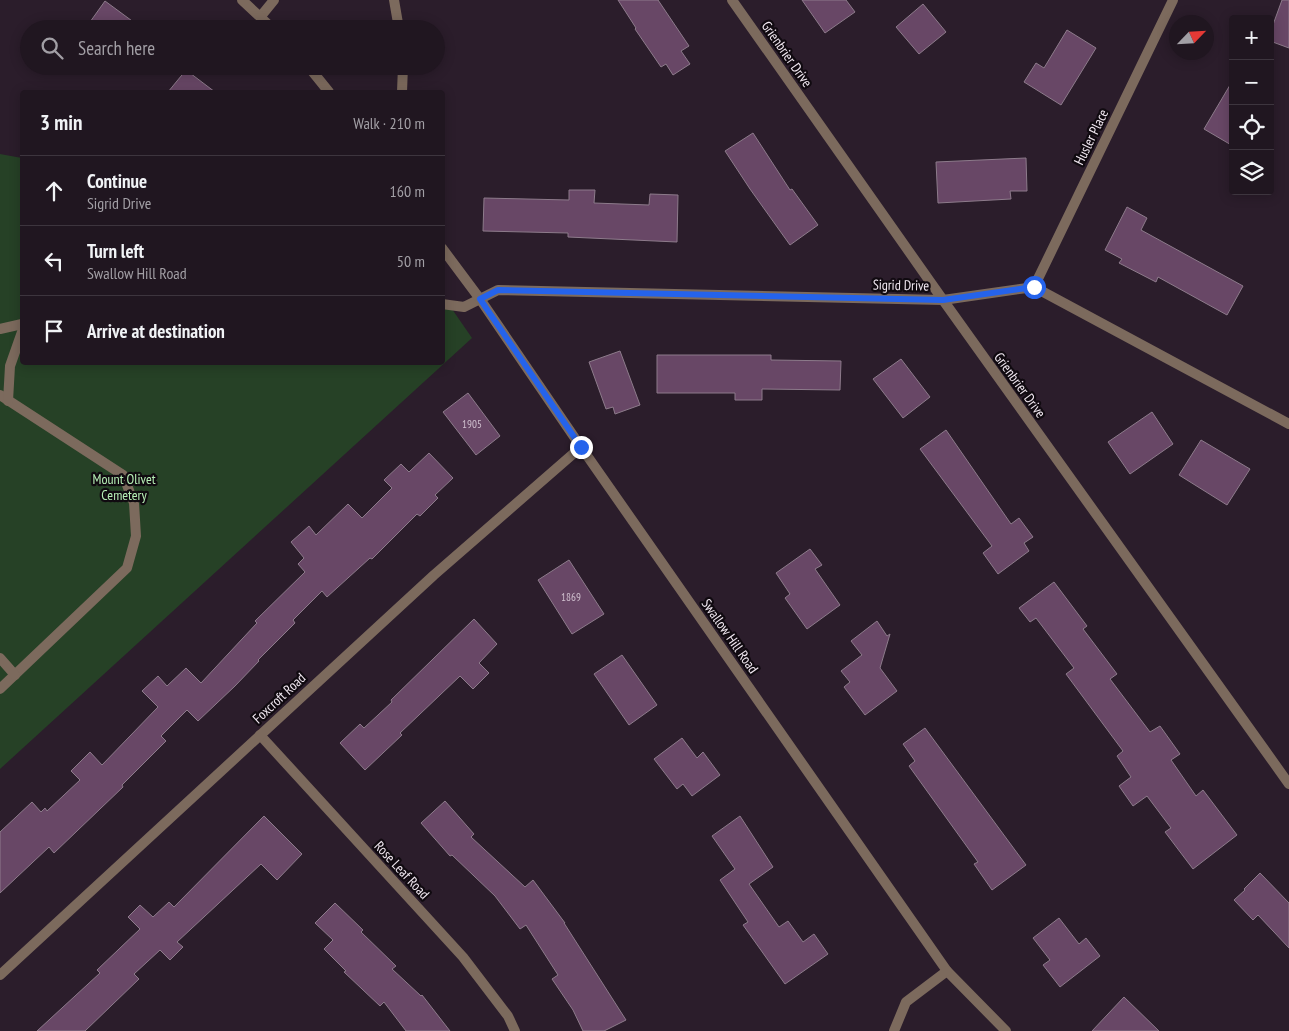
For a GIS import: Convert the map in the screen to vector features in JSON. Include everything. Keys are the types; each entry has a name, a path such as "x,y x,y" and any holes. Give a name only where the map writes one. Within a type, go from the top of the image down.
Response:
{"street":[{"path":"242,0 265,20"},
{"path":"261,16 274,0"},
{"path":"393,0 397,20"},
{"name":"Grienbrier Drive","path":"732,0 943,300 1289,784"},
{"name":"Husler Place","path":"1034,287 1173,0"},
{"path":"315,75 327,90"},
{"path":"402,90 403,75"},
{"name":"Swallow Hill Road","path":"445,252 480,299 581,447 947,970 1006,1031"},
{"path":"1034,287 1289,424"},
{"name":"Sigrid Drive","path":"445,304 464,307 498,290 943,300 1034,287"},
{"path":"0,329 20,324"},
{"path":"0,689 127,568 136,536 134,503 123,476 4,398 10,366 20,338"},
{"name":"Foxcroft Road","path":"0,975 434,574 581,447"},
{"path":"0,658 15,675"},
{"name":"Rose Leaf Road","path":"260,735 463,957 508,1016 515,1031"},
{"path":"894,1031 906,1002 947,970"}],"green space":[{"name":"Mount Olivet Cemetery","path":"0,154 20,158 20,365 442,365 0,769"},
{"name":"Mount Olivet Cemetery","path":"445,299 472,338 445,363"}],"building":[{"path":"618,0 658,0 689,46 681,51 690,64 673,75 666,64 661,67"},
{"path":"802,0 846,0 855,12 825,33"},
{"path":"1282,0 1289,0 1289,48 1274,42 1274,22"},
{"path":"105,1 131,20 91,20"},
{"path":"923,4 946,32 919,54 896,27"},
{"path":"1067,30 1096,48 1061,105 1024,82 1036,63 1044,68"},
{"path":"182,75 193,75 212,90 170,90"},
{"path":"1229,87 1229,144 1204,129"},
{"path":"753,133 790,190 792,189 818,225 790,245 725,151"},
{"path":"1026,158 1027,191 1010,191 1011,199 938,203 936,162"},
{"path":"569,190 595,190 594,203 649,205 650,194 678,195 677,242 568,237 568,233 483,231 484,198 569,200"},
{"path":"1127,207 1147,218 1141,230 1243,286 1227,315 1158,277 1156,282 1119,263 1122,259 1105,250"},
{"path":"620,351 640,405 615,414 613,407 606,409 589,362"},
{"path":"657,355 771,355 771,360 841,361 840,390 762,389 762,400 735,400 735,393 657,393"},
{"path":"901,359 930,397 903,418 873,379"},
{"path":"468,393 500,436 476,455 443,412"},
{"path":"1152,412 1173,444 1130,474 1108,442"},
{"path":"946,430 1011,524 1019,518 1033,537 1024,543 1029,551 998,574 983,553 992,546 920,449"},
{"path":"1201,440 1250,469 1227,505 1179,475"},
{"path":"429,453 453,478 435,495 438,498 420,516 417,514 372,559 370,558 327,597 322,591 293,620 295,623 259,661 198,721 187,710 161,736 166,741 122,785 123,787 54,853 49,847 0,893 0,832 32,802 41,812 45,808 47,811 80,780 71,771 90,752 102,765 158,707 142,691 158,676 167,686 186,668 201,683 257,623 255,621 305,572 298,564 304,558 291,542 309,526 316,535 348,504 362,518 392,488 384,480 401,464 409,472"},
{"path":"810,549 822,565 815,569 840,605 807,629 785,598 790,594 776,573"},
{"path":"569,560 604,614 572,634 538,580"},
{"path":"1054,582 1087,626 1083,629 1117,674 1110,679 1150,732 1160,726 1180,754 1171,760 1196,796 1203,790 1237,835 1193,869 1165,832 1171,828 1147,796 1133,806 1119,786 1131,777 1117,756 1123,751 1066,674 1074,668 1036,618 1030,622 1019,608"},
{"path":"474,619 497,644 479,663 489,673 473,689 460,676 400,733 402,735 365,770 340,743 360,724 364,728"},
{"path":"877,621 887,636 890,634 880,668 897,691 865,715 844,687 850,682 841,671 862,655 851,641"},
{"path":"622,655 657,705 629,725 594,674"},
{"path":"925,728 1026,865 992,890 974,864 978,862 909,766 915,761 903,744"},
{"path":"682,738 697,758 703,752 720,775 692,796 683,784 677,789 654,759"},
{"path":"445,801 474,834 471,837 525,887 533,880 565,923 626,1020 604,1031 583,1031 573,1010 552,979 558,975 526,925 520,929 495,896 452,855 450,856 421,823"},
{"path":"264,816 302,854 277,880 261,864 177,942 183,947 170,960 160,950 134,974 139,979 85,1031 37,1031 100,973 97,970 140,929 128,917 140,905 153,917 169,902 174,907"},
{"path":"740,816 773,867 749,884 779,927 788,921 803,942 814,934 828,954 785,984 743,925 748,922 720,880 735,869 712,836"},
{"path":"1260,873 1289,903 1289,948 1258,915 1253,920 1234,900"},
{"path":"335,903 396,966 392,969 422,995 450,1031 406,1031 384,1002 380,1006 344,972 346,971 324,949 333,940 315,923"},
{"path":"1059,918 1079,944 1086,938 1100,956 1060,987 1043,965 1050,960 1033,938"},
{"path":"1124,997 1159,1031 1092,1031"}],"route":[{"path":"581,447 480,299 498,290 943,300 1034,287"}]}
